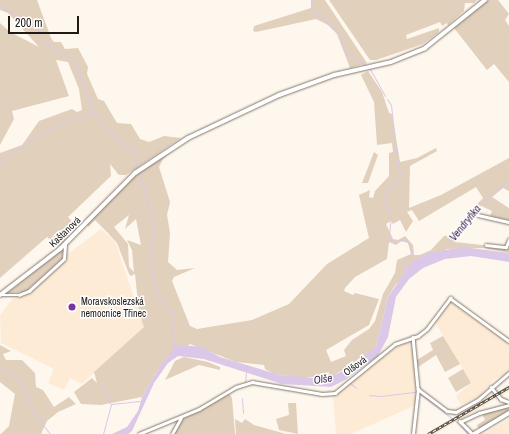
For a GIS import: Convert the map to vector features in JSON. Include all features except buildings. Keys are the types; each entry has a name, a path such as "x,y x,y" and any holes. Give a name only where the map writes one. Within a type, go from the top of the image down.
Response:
{"street":[{"name":"Kaštanová","path":"1,295 65,244 135,172 188,138 279,95 334,76 398,59 425,48 485,0"},
{"path":"478,215 509,222"},
{"path":"486,246 506,247 509,240"},
{"path":"1,295 19,295 29,291 64,259 65,244"},
{"name":"Olšová","path":"139,434 183,416 236,387 252,382 322,394 335,393 395,344 413,337 435,321 445,302 450,298 509,341"},
{"path":"413,337 418,389 413,434"},
{"path":"418,389 452,413 479,399 491,387 509,373"},
{"path":"491,387 501,399 509,403"},
{"path":"509,403 479,413 460,422 473,433 509,413"},
{"name":"Olšová","path":"172,434 183,416"}],"shaded area":[{"path":"0,0 37,0 51,38 54,42 61,42 65,49 78,48 88,67 87,74 98,99 104,101 117,123 131,124 140,139 149,142 164,136 181,138 126,175 119,175 110,164 111,176 68,217 78,228 60,247 47,237 0,278 0,153 22,145 39,121 72,109 77,112 82,110 79,89 68,62 56,60 69,96 12,111 14,119 0,145 0,23 10,32 39,47 8,13 0,10"},
{"path":"311,0 325,0 367,63 350,68 337,34 328,25 316,19 256,32 253,31 254,26 311,8"},
{"path":"329,0 477,0 474,3 465,3 464,11 448,25 447,23 442,26 440,22 406,35 407,39 439,28 439,32 423,44 376,60 370,60"},
{"path":"488,0 498,0 509,14 505,20 509,26 509,82 494,64 487,70 454,28"},
{"path":"368,71 382,92 389,113 392,114 400,162 417,158 436,148 437,151 410,166 409,208 441,195 509,158 509,191 503,188 492,197 509,208 509,220 490,216 492,211 477,204 483,198 476,187 419,221 412,210 407,212 413,221 406,232 400,220 393,224 391,221 386,224 393,239 398,240 405,236 413,245 414,255 420,255 431,250 444,236 451,235 469,214 471,216 465,229 455,242 509,248 509,253 484,248 447,249 396,284 388,297 376,347 361,360 334,375 302,378 274,374 265,369 264,365 236,362 190,344 159,368 142,397 101,405 81,404 74,392 92,378 97,383 94,372 144,327 139,313 135,274 131,276 129,274 117,243 107,232 95,220 88,227 87,224 136,174 176,147 163,159 159,167 170,202 167,215 170,233 168,262 177,270 195,268 174,277 172,281 190,326 197,329 252,320 289,304 327,264 369,238 359,195 370,190 369,197 373,198 375,191 389,176 389,153 393,152 392,143 377,145 374,102 361,75","holes":["129,215 125,229 136,219 141,245 127,240 132,250 134,272 129,267 128,244 114,227","401,241 408,243 411,254 397,260 395,273 383,294 375,321 369,329 352,340 344,350 346,356 331,362 326,350 369,325 379,299 355,293 353,295 344,291 345,288 355,277 387,259 389,242 396,245"]},
{"path":"374,152 378,155 368,183 362,183"},
{"name":"Moravskoslezská nemocnice Třinec","path":"101,229 115,241 144,327 82,384 70,378 64,390 48,383 54,369 1,343 0,315 13,298 24,296 68,254"},
{"path":"63,249 62,259 25,292 7,293"},
{"path":"448,300 453,301 509,342 509,372 493,380 480,396 461,405 456,396 471,383 435,322"},
{"path":"443,336 460,364 445,372 436,355 418,367 417,360 433,350 430,343"},
{"path":"405,341 413,341 417,372 416,405 351,434 336,434 333,396 350,380"},
{"path":"0,345 11,351 3,354 6,360 22,360 35,373 36,387 43,390 54,407 69,397 76,404 58,412 47,421 41,434 1,434 9,426 15,394 0,382"},
{"path":"184,357 208,362 220,367 220,370 199,365 165,380 175,361"},
{"path":"463,369 471,383 456,392 448,378"},
{"path":"509,385 509,391 482,407 435,434 425,434"},
{"path":"229,393 232,398 235,434 173,434 182,419"},
{"path":"288,403 296,403 298,434 279,430 276,419 289,415"},
{"path":"509,406 509,411 479,429 477,425 485,420 482,414"},
{"path":"235,419 242,423 245,419 254,425 286,434 236,434"},
{"path":"509,419 509,434 483,434"}],"water":[{"name":"Olše","path":"463,247 509,253 509,262 471,256 445,259 423,268 409,279 396,297 388,337 378,356 345,380 331,387 282,384 204,359 178,356 168,363 154,383 132,431 128,434 112,434 127,427 138,411 142,397 159,368 175,347 182,345 202,347 220,357 280,375 313,378 334,375 343,371 376,347 388,297 412,262 428,253"}],"waterway":[{"path":"311,0 314,12 339,33 346,53 367,66"},
{"path":"0,5 37,29 50,47 73,60 97,118 121,144 134,149 137,169"},
{"path":"370,69 385,96"},
{"path":"387,99 391,105 398,166 402,175 386,192 383,202 391,215 389,234 391,241 396,243 405,238 411,246 412,255 404,263 404,271"},
{"path":"81,117 94,113"},
{"path":"9,156 39,134 78,117"},
{"path":"0,160 7,157"},
{"path":"139,173 154,226 149,259 157,291 153,297 161,299 165,308 174,313 171,331 175,348"},
{"name":"Vendryňka","path":"443,250 460,232 474,210 509,180"},
{"path":"0,367 18,376 35,414 50,434"},
{"path":"245,382 246,372"},
{"path":"349,382 356,388"},
{"path":"102,384 110,403"},
{"path":"369,395 381,396 416,392"},
{"path":"419,393 458,423"},
{"path":"242,398 243,413"},
{"path":"103,434 111,404 140,401"},
{"path":"460,425 467,433"}],"railway":[{"path":"428,434 509,387"}],"place":[{"name":"Moravskoslezská nemocnice Třinec","path":"72,307"}]}
